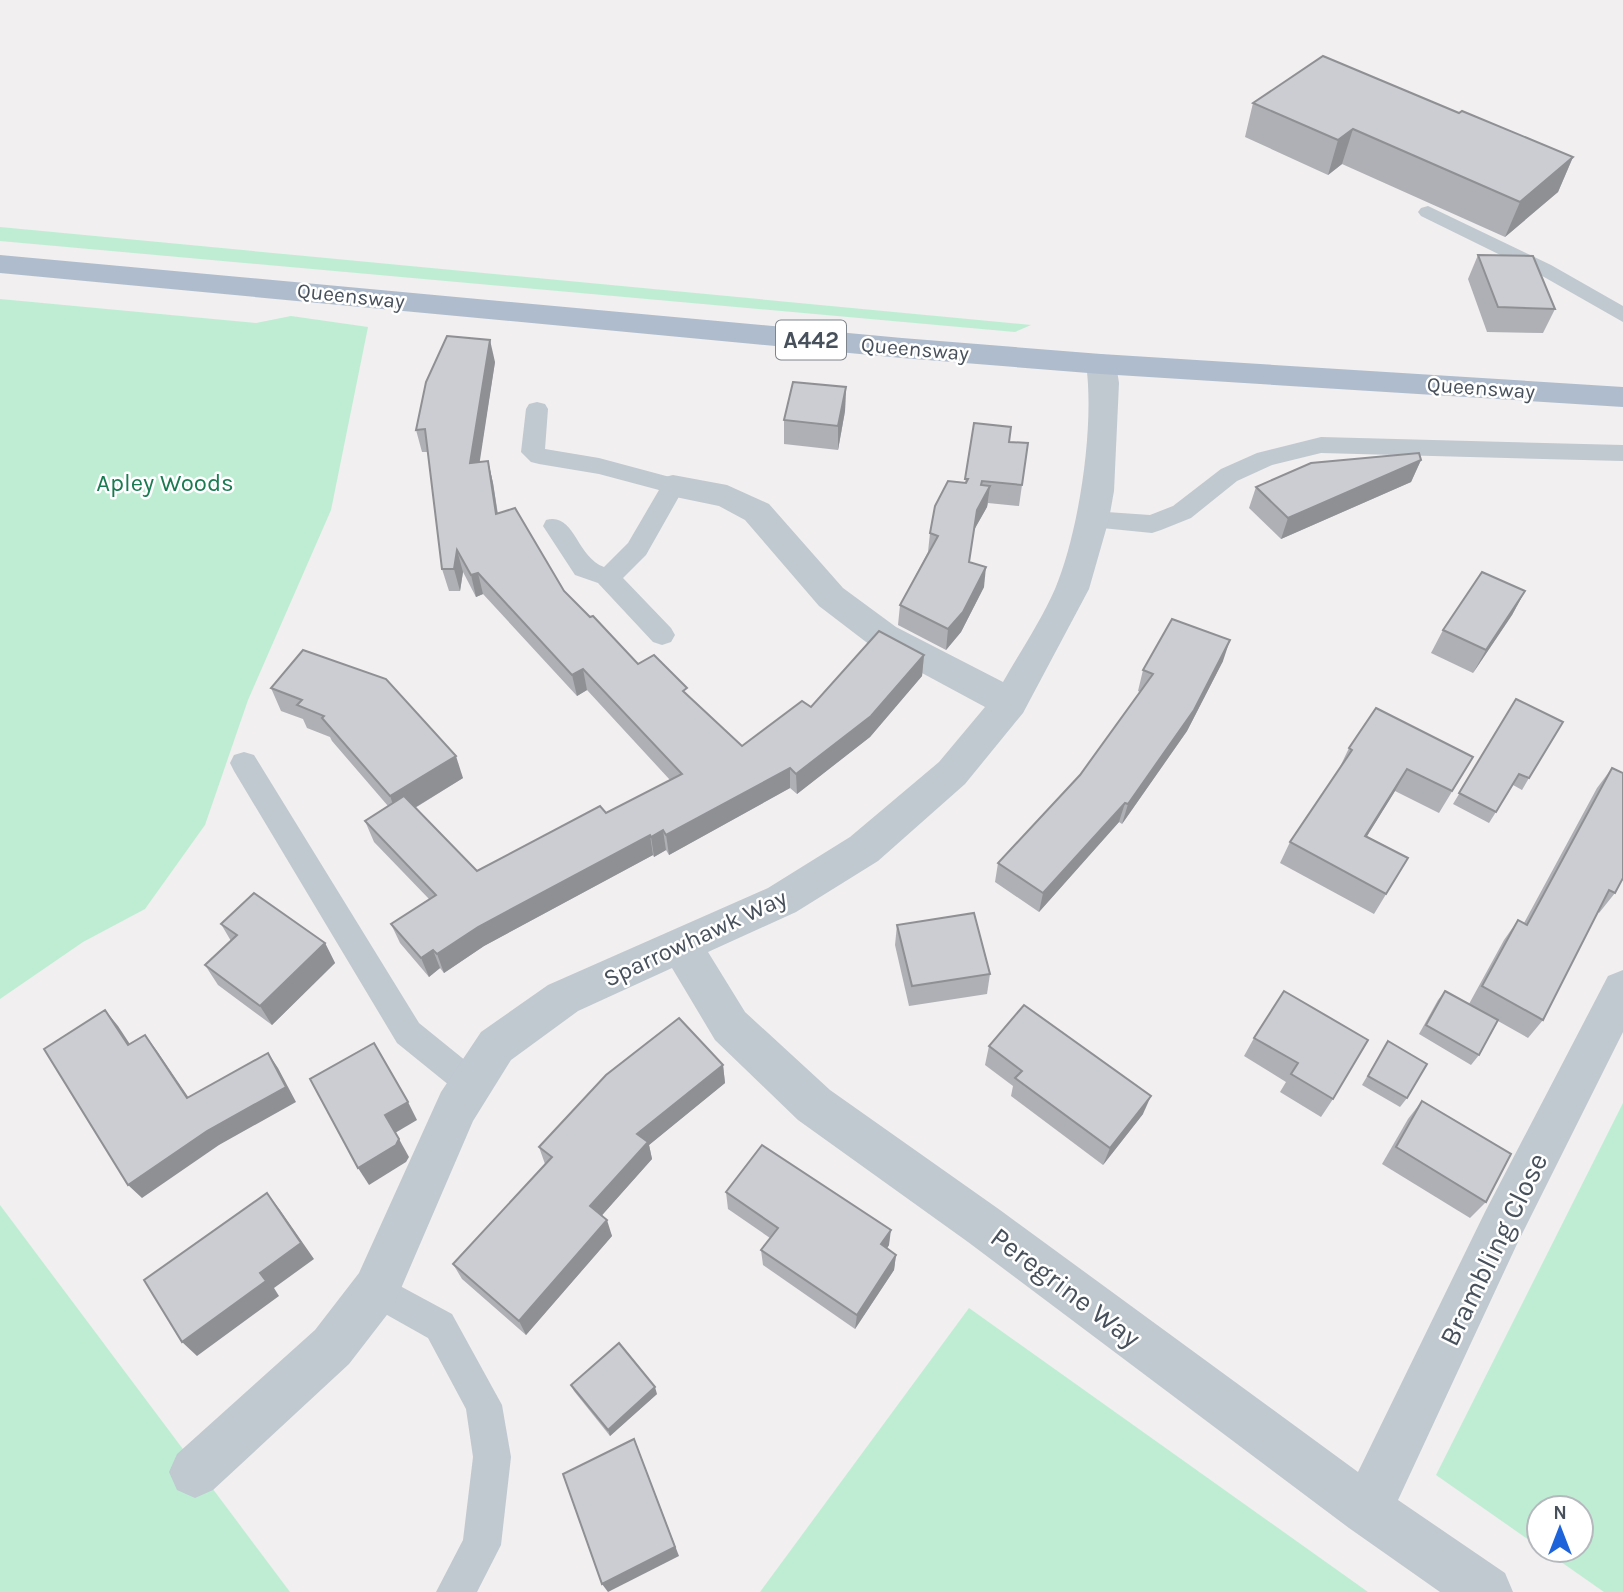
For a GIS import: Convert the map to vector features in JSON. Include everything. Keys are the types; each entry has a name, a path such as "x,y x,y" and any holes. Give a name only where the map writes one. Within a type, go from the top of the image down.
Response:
{"main road":[{"name":"Queensway","path":"0,264 666,328 1101,364 1623,397"}],"street":[{"name":"Sparrowhawk Way","path":"195,1472 332,1348 376,1290 457,1107 496,1046 563,998 782,900 864,849 952,773 1010,703 1072,589 1092,519 1098,491 1104,383 1101,364"},
{"path":"673,486 727,496 757,512 831,597 884,636 1010,703"},
{"name":"Peregrine Way","path":"681,946 730,1026 814,1105 984,1226 1367,1510 1486,1592"},
{"name":"Brambling Close","path":"1367,1510 1501,1228 1623,989"}],"lane":[{"path":"1428,212 1544,269 1623,315"},
{"path":"537,409 533,452 539,456 599,466 673,486 632,556 619,571 607,577"},
{"path":"1092,519 1152,524 1182,512 1229,475 1265,459 1321,445 1623,453"},
{"path":"555,526 583,569 607,577 662,635"},
{"path":"244,763 408,1032 471,1084"},
{"path":"376,1290 440,1326 484,1405 492,1457 482,1545 455,1592"}],"green space":[{"path":"0,227 1031,325 1015,332 0,241"},
{"name":"Apley Woods","path":"0,299 256,323 291,316 368,327 331,510 248,700 205,825 145,909 83,942 0,999"},
{"path":"1623,1103 1623,1592 1604,1592 1564,1564 1595,1564 1595,1494 1525,1494 1525,1537 1436,1475"},
{"path":"0,1205 290,1592 0,1592"},
{"path":"969,1308 1368,1592 760,1592"}],"building":[{"path":"1323,56 1573,157 1520,202 1353,129 1338,140 1253,103"},
{"path":"1478,255 1533,256 1555,309 1498,307"},
{"path":"447,336 490,340 470,463 488,461 496,514 515,508 564,591 590,617 593,616 638,664 654,655 687,688 683,691 742,746 802,701 811,707 879,631 924,655 871,716 796,774 790,768 666,835 663,830 651,837 650,835 478,927 437,954 433,950 421,958 391,924 436,895 365,821 404,796 477,871 600,806 606,813 682,774 583,669 572,675 478,573 471,575 457,550 454,569 442,569 425,429 416,430 426,382"},
{"path":"793,382 846,387 838,426 784,420"},
{"path":"974,423 1011,427 1009,442 1028,443 1022,485 982,481 981,485 990,486 977,510 969,562 986,567 963,612 948,629 900,605 938,536 930,533 935,506 948,481 966,483 968,479 965,479"},
{"path":"1419,453 1421,460 1288,518 1256,487 1311,463"},
{"path":"1482,572 1525,591 1486,650 1443,630"},
{"path":"1172,619 1230,640 1194,710 1128,804 1125,803 1043,893 998,863 1080,775 1153,674 1143,670"},
{"path":"303,650 386,679 456,756 390,796 322,718 324,716 297,705 302,700 271,688"},
{"path":"1516,699 1563,722 1529,778 1519,774 1496,812 1459,793"},
{"path":"1376,708 1473,757 1452,791 1407,769 1365,836 1408,858 1386,894 1290,842 1352,750 1349,748"},
{"path":"1612,768 1623,773 1623,878 1615,893 1609,890 1543,1020 1482,986 1518,920 1527,925"},
{"path":"254,893 325,943 260,1006 205,965 237,935 221,924"},
{"path":"974,913 990,974 912,986 897,925"},
{"path":"1284,991 1368,1040 1333,1099 1291,1074 1298,1063 1254,1038"},
{"path":"1445,991 1498,1020 1479,1055 1426,1025"},
{"path":"1024,1005 1151,1096 1110,1148 1015,1078 1022,1071 989,1046"},
{"path":"105,1010 128,1045 145,1035 187,1098 268,1053 286,1087 207,1131 128,1185 44,1049"},
{"path":"679,1018 723,1065 637,1134 648,1142 590,1206 607,1220 519,1321 453,1264 552,1157 539,1147 606,1075"},
{"path":"1388,1041 1427,1064 1407,1098 1368,1076"},
{"path":"374,1043 408,1102 385,1115 399,1139 396,1145 358,1168 310,1079"},
{"path":"1422,1101 1511,1154 1486,1202 1396,1147"},
{"path":"762,1145 891,1230 881,1244 896,1255 857,1315 761,1250 778,1228 726,1192"},
{"path":"267,1193 301,1243 260,1273 266,1281 182,1342 144,1280"},
{"path":"619,1343 655,1387 608,1430 571,1385"},
{"path":"634,1439 675,1547 602,1584 563,1474"}]}
